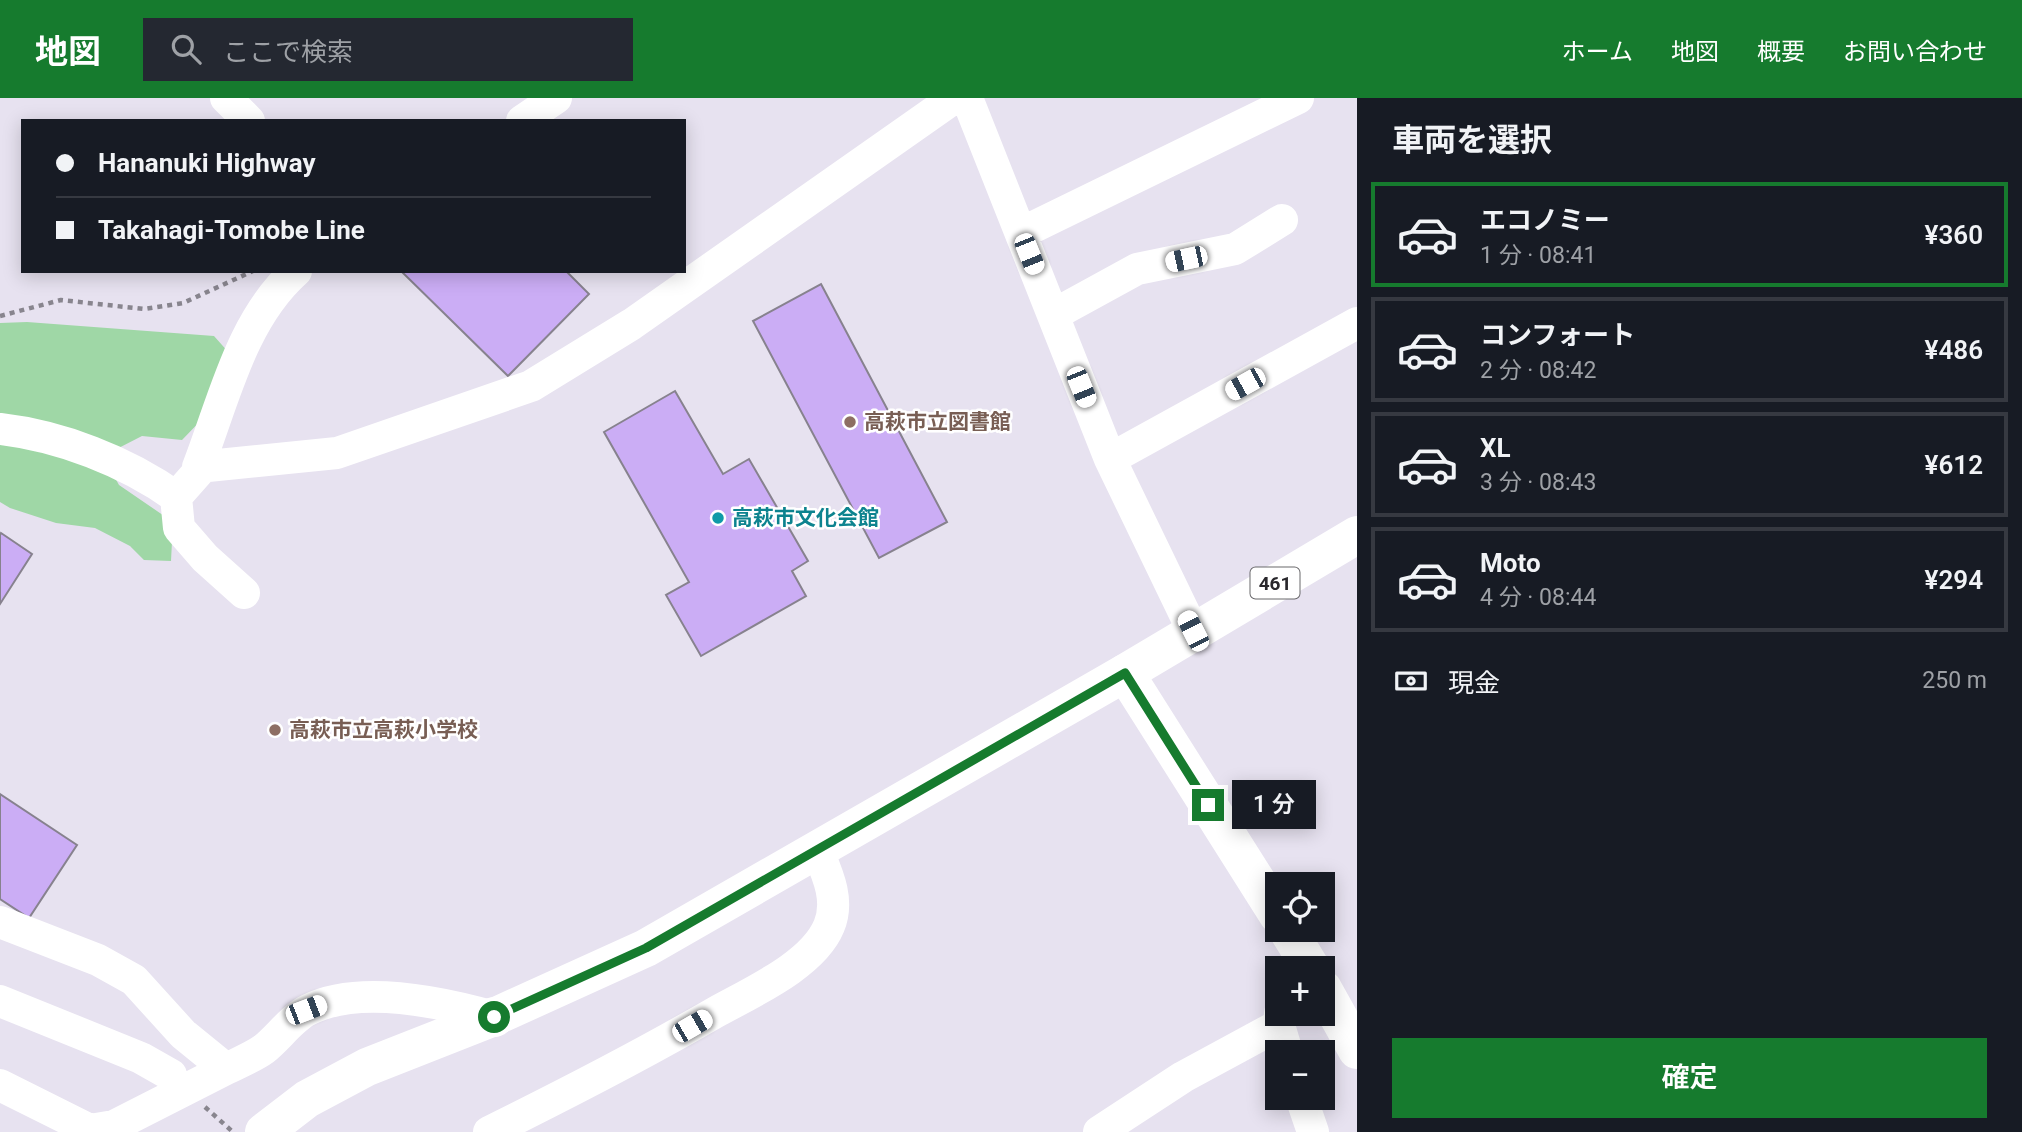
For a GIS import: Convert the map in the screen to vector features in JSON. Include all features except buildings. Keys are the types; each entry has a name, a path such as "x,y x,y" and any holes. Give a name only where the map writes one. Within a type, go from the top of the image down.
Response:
{"main road":[{"name":"461","path":"264,1132 307,1100 367,1068 494,1017 646,948 1125,673 1357,535"},
{"path":"1125,673 1265,894"},
{"path":"1335,1015 1357,1050"}],"street":[{"path":"226,98 247,119"},
{"path":"525,119 556,98"},
{"path":"198,467 337,453 531,386 632,324 954,98"},
{"path":"967,98 1110,459 1193,631"},
{"path":"1021,233 1298,98"},
{"path":"1053,315 1137,269 1235,248 1282,220"},
{"path":"244,593 205,558 178,527 176,497 199,471 198,467 240,352 277,288 294,273"},
{"path":"1110,459 1357,323"},
{"path":"0,429 27,432 143,474 176,497"},
{"path":"489,1132 625,1065 780,975 806,957 819,944 830,924 834,904 831,881 817,849"},
{"path":"0,922 98,960 134,980 183,1034 226,1069"},
{"path":"0,1085 90,1130 114,1126 262,1050 306,1010 342,997 414,1001 457,1007 494,1017"},
{"path":"0,1001 141,1058 171,1075"},
{"path":"1099,1132 1183,1077 1282,1030"},
{"path":"1305,1110 1313,1132"}],"path":[{"path":"0,316 61,300 144,309 183,303 249,273"}],"green space":[{"path":"27,322 214,336 230,354 209,412 182,440 142,436 103,456 119,485 173,522 171,561 144,560 130,546 95,528 56,523 10,508 0,502 0,323"}],"place":[{"name":"高萩市立図書館","path":"850,422"},
{"name":"高萩市文化会館","path":"718,518"},
{"name":"高萩市立高萩小学校","path":"275,730"}],"route":[{"path":"494,1017 646,948 1125,673 1208,805"}]}
